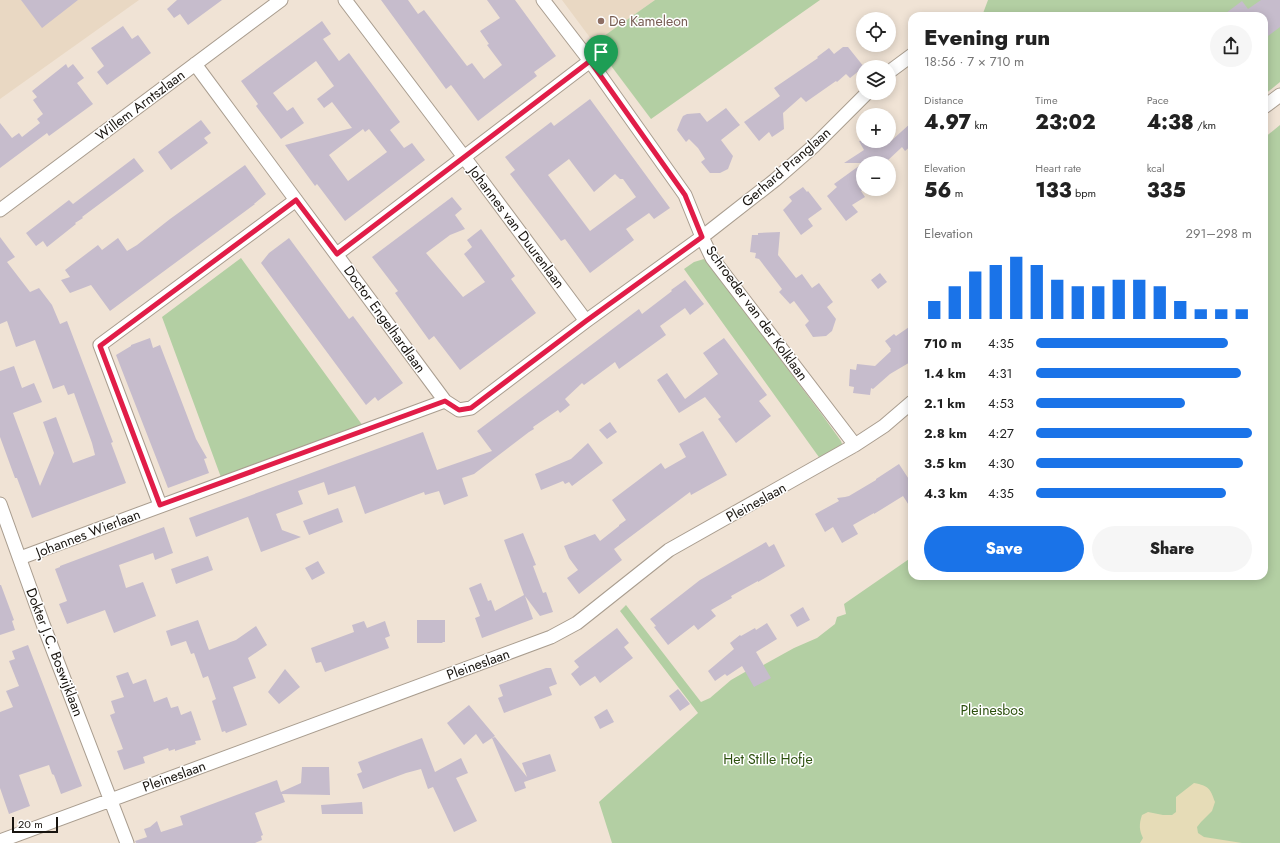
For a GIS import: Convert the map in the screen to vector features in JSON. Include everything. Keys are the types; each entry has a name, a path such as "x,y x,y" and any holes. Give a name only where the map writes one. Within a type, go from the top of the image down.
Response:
{"street":[{"name":"Willem Arntszlaan","path":"0,210 281,0"},
{"name":"Johannes van Duurenlaan","path":"345,0 586,321"},
{"name":"Schroeder van der Kolklaan","path":"543,0 590,61 685,195 712,258 855,445"},
{"path":"896,67 908,58"},
{"path":"337,254 590,61"},
{"name":"Doctor Engelhardlaan","path":"195,64 445,401"},
{"path":"1268,105 1280,95"},
{"name":"Gerhard Pranglaan","path":"702,237 781,175 860,100"},
{"path":"160,505 100,346 296,200"},
{"path":"445,401 459,410 471,408 586,321 702,237"},
{"name":"Johannes Wierlaan","path":"20,558 160,505 445,401"},
{"name":"Pleineslaan","path":"0,841 552,637 577,623 669,550 855,445 884,426 908,405"},
{"name":"Dokter J.C. Boswijklaan","path":"0,504 43,624 127,843"}],"shaded area":[{"path":"0,0 139,0 0,99"},
{"name":"De Kameleon","path":"562,0 655,0 594,43"}],"green space":[{"path":"655,0 820,0 651,119 594,43"},
{"path":"988,0 1280,0 1280,82 1268,92 1268,12 984,12"},
{"name":"Pleinesbos","path":"1280,125 1280,843 612,843 599,802 698,713 620,611 626,605 701,702 710,698 731,680 745,672 756,669 794,648 817,638 835,624 837,617 846,614 844,604 908,560 908,580 1268,580 1268,135"},
{"path":"241,258 363,426 222,480 162,317"},
{"path":"704,259 820,412 841,441 843,447 821,460 684,269 694,262"}],"sand":[{"path":"1194,783 1208,788 1215,802 1212,811 1197,827 1198,833 1204,837 1242,843 1140,843 1143,838 1140,827 1142,815 1148,812 1172,815 1176,812 1176,797"}],"building":[{"path":"21,0 78,0 42,28"},
{"path":"177,0 222,0 188,25 180,14 174,18 167,9"},
{"path":"381,0 408,0 418,14 424,10 467,66 472,63 484,79 502,65 487,45 489,44 480,31 500,18 487,0 515,0 556,56 534,72 537,76 478,121 451,85 446,89"},
{"path":"1261,0 1280,0 1280,27 1268,36 1268,12 1227,12 1242,1 1248,9"},
{"path":"322,21 331,34 323,39 339,61 349,53 400,122 390,130 404,148 412,143 425,160 345,221 317,184 315,186 285,145 352,128 332,102 324,108 317,99 334,86 316,61 273,93 287,111 293,107 304,123 281,139 256,106 258,104 241,81","holes":["363,129 365,132 369,129 387,152 348,181 329,155"]},
{"path":"123,26 132,39 138,35 151,53 107,85 97,72 104,66 91,48"},
{"path":"843,47 848,47 858,60 856,60 856,73 850,78 846,74 837,82 836,81 806,102 801,97 783,113 784,129 772,137 769,132 759,141 744,122 780,96 774,88 818,58 817,57 829,48 834,54"},
{"path":"66,64 68,68 73,64 84,78 77,83 93,104 49,136 47,133 0,168 0,123 12,138 19,133 22,137 40,123 37,119 43,114 33,100 37,97 32,91"},
{"path":"590,99 670,208 654,219 649,213 626,229 634,240 590,273 565,239 561,241 510,174 515,170 505,157 551,122 554,126","holes":["569,159 594,192 615,174 620,179 623,179 636,197 590,231 548,175"]},
{"path":"726,108 740,125 721,140 733,156 728,169 720,173 710,173 701,162 705,159 698,148 689,139 686,142 677,130 683,116 687,114 700,113 707,122"},
{"path":"201,120 211,133 204,138 208,143 171,170 158,152"},
{"path":"908,126 908,148 905,151 902,147 892,156 856,156 856,163 844,163 864,150 863,148 896,148 896,136"},
{"path":"134,158 144,171 82,217 83,218 47,247 43,241 36,246 26,233 69,200 73,204"},
{"path":"245,165 266,194 255,204 110,311 91,285 70,293 61,280 70,277 65,270 98,245 102,250 118,238 127,251 137,245 170,219"},
{"path":"856,168 856,196 865,197 852,205 858,212 846,221 827,196 837,187 834,184"},
{"path":"803,187 822,209 808,219 813,226 801,235 783,210 792,201 789,197"},
{"path":"452,197 462,209 455,215 465,229 450,235 426,253 463,297 485,282 464,254 472,247 467,240 481,229 515,276 511,279 536,313 460,370 434,336 429,340 395,293 398,291 372,257"},
{"path":"780,232 778,255 796,278 802,274 812,288 819,283 833,302 827,307 836,319 832,331 826,336 813,337 805,325 809,321 794,301 790,304 779,292 782,289 759,259 755,258 756,253 750,252 752,235 758,235 758,233"},
{"path":"0,237 15,257 7,262 30,292 39,288 52,305 60,324 67,321 113,442 111,443 126,483 32,518 0,437 0,371 14,366 22,388 34,383 42,402 13,413 40,486 54,453 43,422 56,417 73,463 95,455 74,393 68,395 64,385 53,389 35,340 16,347 7,321 0,324"},
{"path":"289,238 349,319 353,316 403,383 378,401 375,397 366,405 261,263 269,253"},
{"path":"880,273 887,282 878,289 871,280"},
{"path":"685,280 704,304 690,315 685,308 660,326 666,335 619,369 615,362 584,385 582,383 565,399 570,405 560,413 558,410 533,427 534,429 474,474 462,478 468,496 444,505 439,491 425,495 424,492 365,514 355,486 328,495 324,482 298,491 303,504 276,514 282,530 301,537 261,552 248,517 196,537 189,518 423,432 437,470 492,451 477,431 639,309 642,314"},
{"path":"908,328 908,363 890,374 873,389 871,388 870,395 853,393 854,387 849,386 850,369 856,370 857,364 875,366 891,351 885,341 894,334 896,336"},
{"path":"150,338 153,348 160,345 196,439 207,458 204,459 209,473 168,488 116,355 131,345"},
{"path":"724,338 767,395 759,401 771,416 736,443 718,419 721,417 705,397 679,413 657,380 667,373 685,399 718,374 703,353"},
{"path":"610,422 617,432 607,439 599,430"},
{"path":"703,431 727,475 691,495 690,492 614,549 622,560 579,594 567,578 578,570 569,558 564,546 595,534 600,541 619,526 626,520 612,500 661,463 665,469 686,457 679,444"},
{"path":"588,443 603,463 572,486 569,482 565,484 563,481 541,490 535,474 571,459"},
{"path":"899,464 908,478 908,504 903,496 853,525 858,534 842,543 833,527 825,532 815,514 839,501 837,498 849,496"},
{"path":"338,508 343,522 309,535 303,521"},
{"path":"164,527 173,553 155,560 153,553 119,565 126,588 143,582 156,616 114,633 105,610 67,624 59,604 67,601 55,569"},
{"path":"523,533 536,565 533,566 543,593 546,592 553,612 540,616 525,596 533,619 482,638 475,618 480,616 469,588 481,583 488,601 491,600 495,611 524,595 504,540"},
{"path":"766,542 769,547 774,544 785,566 731,596 732,598 711,610 716,616 698,630 694,625 668,645 654,627 656,626 650,619 700,580"},
{"path":"208,556 213,570 176,584 171,569"},
{"path":"318,561 325,573 312,580 305,568"},
{"path":"0,585 14,620 12,621 15,630 0,635"},
{"path":"803,607 810,620 797,627 790,615"},
{"path":"198,620 209,650 236,640 256,626 267,645 248,658 256,678 233,687 247,725 226,733 225,731 222,732 212,701 216,699 208,676 203,678 194,653 191,654 186,641 171,646 166,631"},
{"path":"417,620 445,620 445,642 417,643"},
{"path":"364,621 367,628 385,621 390,636 385,638 389,648 325,672 321,662 316,663 311,648 354,632 352,625"},
{"path":"767,623 777,639 756,652 771,678 754,687 742,666 727,676 725,674 715,681 708,671 734,649 730,643 740,635 741,636 755,628 756,630"},
{"path":"617,628 629,643 624,647 633,658 600,683 595,676 580,686 571,674 579,667 574,661"},
{"path":"28,645 82,786 61,794 49,765 19,775 30,806 9,814 0,788 0,712 13,707 6,691 19,686 9,661 15,659 12,651"},
{"path":"546,668 551,668 557,684 549,687 552,695 504,713 498,698 503,696 499,685"},
{"path":"285,669 300,687 279,704 268,692"},
{"path":"128,672 133,684 146,679 154,702 167,697 171,708 178,706 181,715 191,711 201,740 195,741 196,744 175,751 175,749 169,751 168,748 143,757 145,763 124,770 117,751 123,749 110,715 115,713 111,701 124,697 116,676"},
{"path":"678,689 690,704 680,711 669,696"},
{"path":"469,705 495,736 483,744 476,734 464,745 447,723"},
{"path":"607,709 614,722 600,729 594,717"},
{"path":"495,737 527,777 522,763 550,754 556,771 524,782 526,788 515,792 492,738"},
{"path":"422,738 435,772 461,758 468,773 456,778 477,821 454,832 433,787 428,789 421,769 363,789 357,774 362,772 358,762"},
{"path":"302,767 329,767 330,795 282,794 285,802 255,813 263,835 261,836 262,840 255,843 136,843 135,841 147,837 144,829 150,827 157,821 161,832 183,825 180,816 277,780 281,792 301,783"},
{"path":"362,802 363,814 322,814 321,805"}],"place":[{"name":"De Kameleon","path":"601,21"}],"route":[{"path":"590,61 601,76 685,195 702,237 586,321 471,408 459,410 445,401 160,505 100,346 296,200 337,254 590,61"}],"park label":[{"name":"Het Stille Hofje","path":"768,759"}]}
